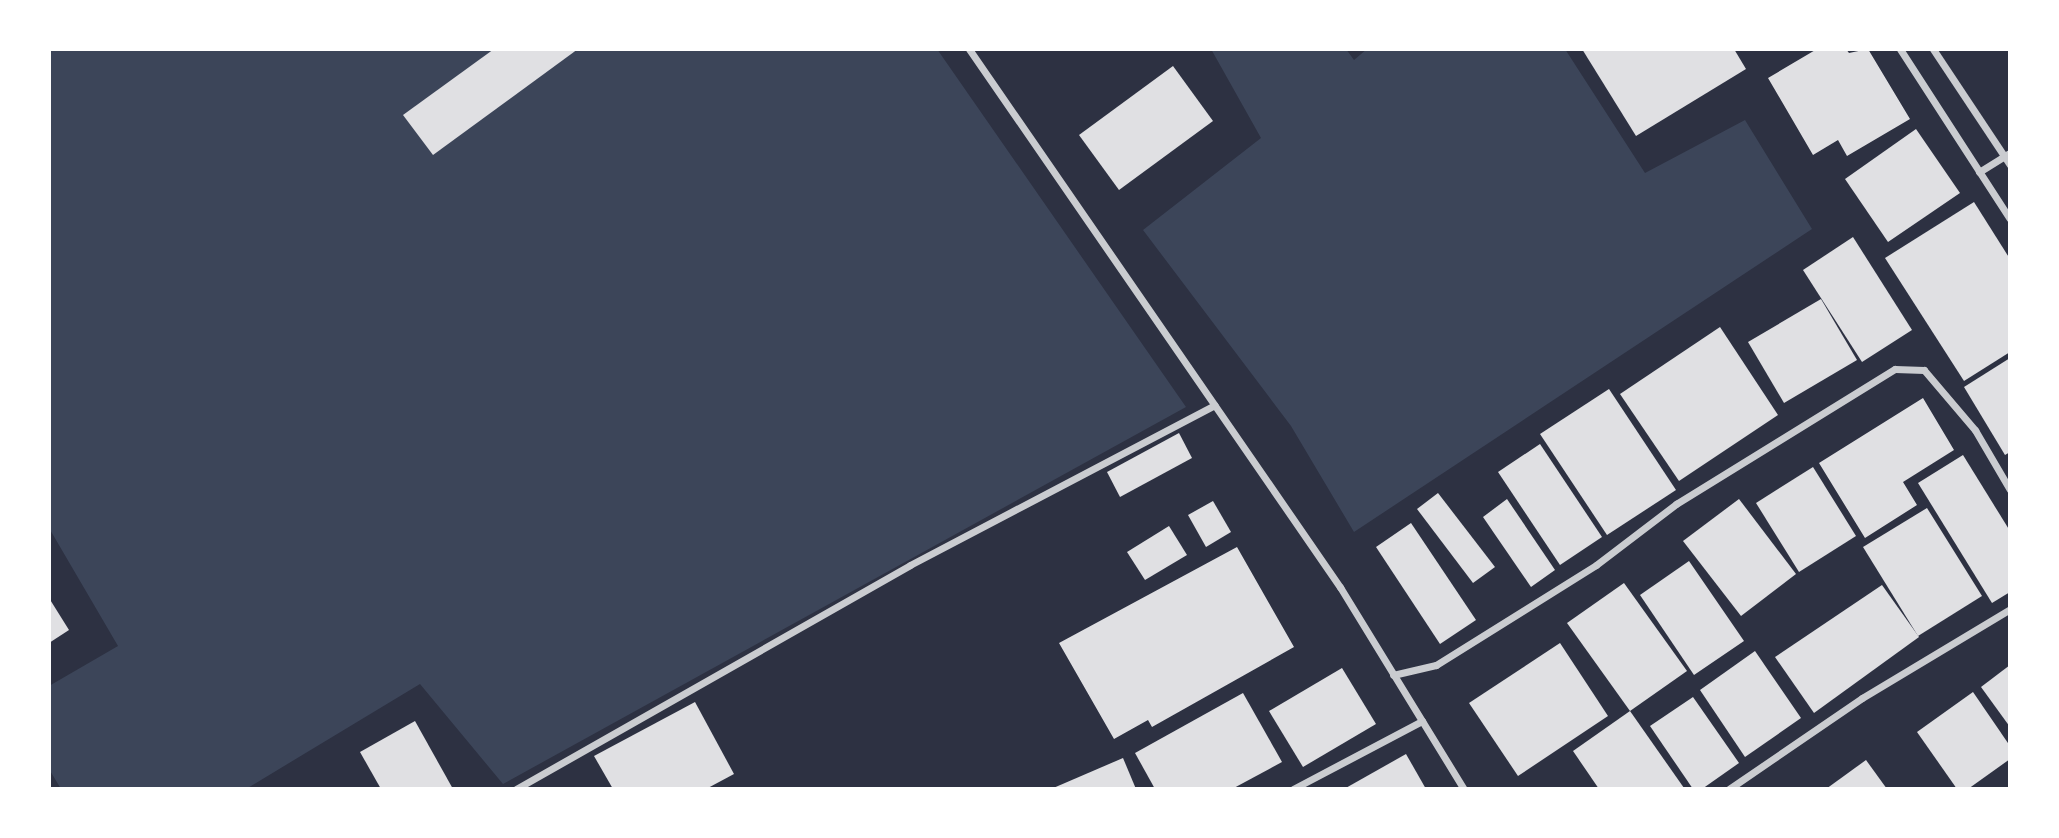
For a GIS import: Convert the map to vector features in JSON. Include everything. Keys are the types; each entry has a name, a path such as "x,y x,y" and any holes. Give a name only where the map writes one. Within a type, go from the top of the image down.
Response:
{"street":[{"path":"969,49 1340,587 1464,789"},
{"path":"1900,49 2010,219"},
{"path":"1933,49 2007,155 2010,165"},
{"path":"1979,172 2007,155"},
{"path":"1393,675 1436,665 1596,565 1676,504 1895,369 1924,370 1975,430 2010,490"},
{"path":"516,789 910,565 1215,405"},
{"path":"1729,789 1862,698 2010,609"},
{"path":"1293,789 1422,721"}],"shaded area":[{"path":"49,49 937,49 1186,407 503,784 420,684 246,789 61,789 49,769 49,686 118,646 49,528"},
{"path":"1211,49 1346,49 1354,60 1367,49 1565,49 1645,173 1745,120 1812,229 1354,532 1291,426 1143,230 1261,138"}],"building":[{"path":"494,49 578,49 433,155 403,115"},
{"path":"1582,49 1734,49 1746,69 1636,136"},
{"path":"1817,49 1846,49 1849,53 1868,49 1910,119 1847,156 1838,140 1813,155 1768,78"},
{"path":"1173,66 1213,121 1119,190 1079,135"},
{"path":"1916,129 1960,193 1888,242 1845,179"},
{"path":"1974,202 2010,259 2010,352 1964,381 1885,258"},
{"path":"1853,237 1912,330 1862,362 1803,270"},
{"path":"1821,299 1857,360 1784,403 1748,342"},
{"path":"1720,327 1778,415 1679,481 1620,394"},
{"path":"2010,358 2010,452 2005,455 1964,387"},
{"path":"1609,389 1676,490 1607,535 1540,434"},
{"path":"1923,398 1954,450 1903,482 1917,505 1865,538 1819,463"},
{"path":"1179,433 1192,458 1120,497 1107,472"},
{"path":"1540,444 1602,537 1560,565 1498,472"},
{"path":"1963,455 2010,531 2010,592 1992,603 1918,483"},
{"path":"1813,467 1856,536 1799,572 1756,503"},
{"path":"1438,493 1495,567 1473,583 1417,509"},
{"path":"1507,499 1555,570 1531,587 1483,517"},
{"path":"1739,499 1796,574 1741,616 1683,541"},
{"path":"1213,501 1231,532 1206,547 1188,515"},
{"path":"1927,508 1982,596 1918,636 1863,547"},
{"path":"1411,523 1476,620 1440,644 1376,547"},
{"path":"1169,526 1187,555 1145,580 1127,552"},
{"path":"1237,547 1294,647 1152,727 1148,720 1114,739 1059,643"},
{"path":"1689,561 1744,641 1694,675 1640,595"},
{"path":"1624,583 1687,671 1630,711 1567,623"},
{"path":"1882,585 1919,637 1814,713 1775,657"},
{"path":"49,598 69,630 49,643"},
{"path":"1560,643 1608,716 1518,776 1469,703"},
{"path":"1755,651 1801,718 1745,757 1700,690"},
{"path":"2010,665 2010,727 1981,687"},
{"path":"1342,668 1376,724 1303,767 1269,711"},
{"path":"1973,692 2010,746 2010,759 1968,789 1957,789 1917,732"},
{"path":"1243,693 1282,762 1232,789 1155,789 1135,753"},
{"path":"1693,697 1739,763 1702,789 1693,789 1650,726"},
{"path":"695,702 734,774 706,789 613,789 594,756"},
{"path":"1630,711 1684,788 1599,789 1573,751"},
{"path":"415,721 453,789 381,789 360,752"},
{"path":"1406,754 1426,789 1344,789"},
{"path":"1123,758 1136,789 1051,789"},
{"path":"1866,760 1887,789 1826,789"}]}
